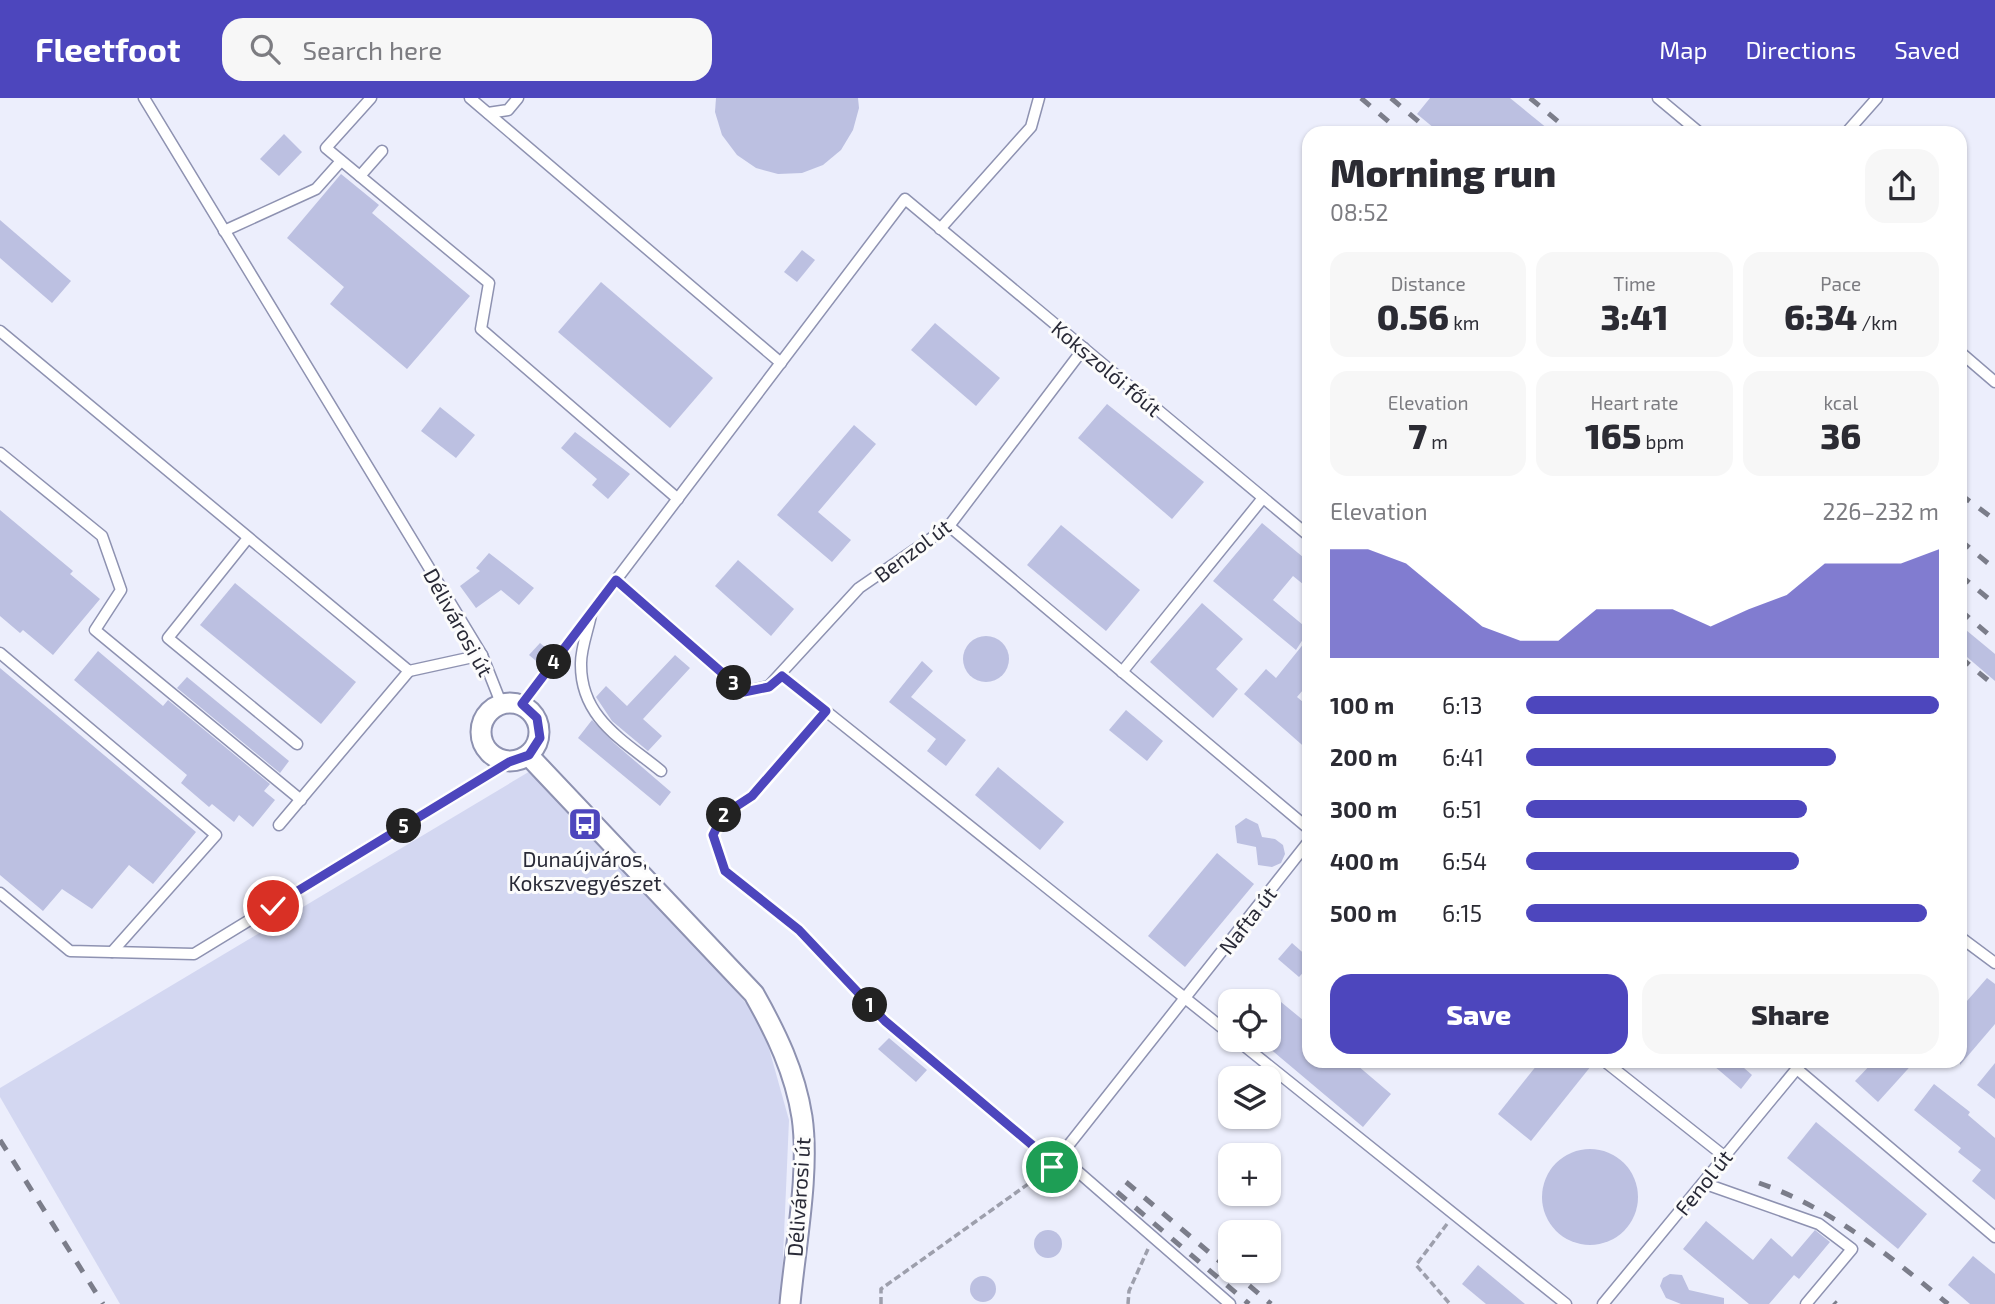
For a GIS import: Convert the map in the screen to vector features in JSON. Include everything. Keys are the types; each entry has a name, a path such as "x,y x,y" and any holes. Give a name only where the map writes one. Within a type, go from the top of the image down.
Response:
{"street":[{"name":"Délivárosi út","path":"501,703 522,704"},
{"path":"501,703 484,716 480,736 489,754 509,762 529,755 540,738 537,718 522,704"},
{"name":"Délivárosi út","path":"529,755 754,994 778,1036 802,1116 805,1147 790,1304"}],"lane":[{"name":"Délivárosi út","path":"144,98 482,655 501,703"},
{"path":"371,98 326,148 489,283 481,329 678,499"},
{"path":"470,98 781,363 522,704"},
{"path":"488,113 508,110 518,98"},
{"path":"940,229 1031,127 1039,98"},
{"path":"1658,98 1692,126"},
{"path":"1852,126 1877,98"},
{"path":"360,176 382,151"},
{"path":"224,230 316,189 341,161"},
{"name":"Kokszolói főút","path":"781,363 905,200 1302,530"},
{"path":"0,331 409,671"},
{"name":"Benzol út","path":"616,580 744,692 769,687 782,676 859,588 949,526 1084,348"},
{"path":"1967,358 1995,382"},
{"path":"0,453 102,536 121,590 95,630 301,800"},
{"path":"1122,672 1263,498"},
{"path":"949,526 1302,823"},
{"path":"248,538 169,638 297,744"},
{"path":"592,611 580,662 585,699 602,722 661,771"},
{"path":"0,653 216,835 112,952"},
{"path":"279,825 409,671 482,655"},
{"path":"782,676 1218,1024"},
{"path":"0,893 70,951 194,954 509,762"},
{"name":"Nafta út","path":"1060,1156 1302,851"},
{"path":"1967,942 1995,963"},
{"path":"1252,1052 1566,1304"},
{"path":"1613,1068 1724,1157"},
{"name":"Fenol út","path":"1603,1304 1798,1068"},
{"path":"1803,1068 1995,1237"},
{"path":"1060,1156 1230,1304"},
{"path":"1703,1183 1819,1224 1852,1249 1806,1304"}],"path":[{"path":"826,711 752,796 723,815 713,835 725,871 799,930 885,1021 1044,1155 1060,1156"},
{"path":"881,1304 881,1289 1052,1167 1060,1156"},
{"path":"1450,1304 1416,1265 1454,1214"},
{"path":"1128,1304 1129,1291 1153,1237"}],"shaded area":[{"path":"537,767 761,1020 789,1120 781,1304 120,1304 0,1097 0,1088"}],"building":[{"path":"716,98 858,98 859,108 853,130 841,150 823,165 802,173 778,174 756,168 737,155 722,135 715,112"},
{"path":"1430,98 1510,98 1544,126 1432,126 1417,114"},
{"path":"284,134 302,152 279,176 260,159"},
{"path":"341,174 379,205 372,213 470,296 407,369 330,304 344,287 287,238"},
{"path":"0,220 71,281 52,303 0,258"},
{"path":"802,250 815,260 797,282 784,272"},
{"path":"601,282 713,378 670,428 558,332"},
{"path":"935,323 1000,378 976,406 911,350"},
{"path":"1107,404 1204,482 1172,519 1078,438"},
{"path":"440,407 475,435 456,458 421,431"},
{"path":"854,425 876,444 818,512 851,540 832,562 777,515"},
{"path":"575,432 630,474 608,499 592,485 597,479 561,448"},
{"path":"0,510 73,571 70,574 100,599 53,655 23,630 20,633 0,616"},
{"path":"1262,523 1302,556 1302,583 1293,576 1273,600 1302,624 1302,641 1296,650 1213,581"},
{"path":"1061,525 1140,590 1106,631 1027,565"},
{"path":"489,553 534,588 519,605 501,590 476,608 460,586 480,571 476,568"},
{"path":"738,560 794,609 771,636 715,586"},
{"path":"235,583 356,682 321,724 200,625"},
{"path":"1202,603 1243,639 1216,669 1238,689 1213,718 1150,662"},
{"path":"1967,631 1995,654 1995,681 1967,657"},
{"path":"986,636 1002,643 1009,659 1002,675 986,682 970,675 963,659 970,643"},
{"path":"540,643 552,653 542,666 529,655"},
{"path":"1302,646 1302,691 1297,697 1302,701 1302,745 1244,694 1266,669 1276,678"},
{"path":"98,651 163,706 168,700 270,784 264,791 275,800 253,827 239,815 234,822 212,804 209,807 181,783 187,775 74,680"},
{"path":"675,655 690,668 643,719 662,736 648,751 612,721 596,697 606,686 627,706"},
{"path":"922,661 933,671 911,697 966,740 946,766 927,751 936,739 889,702"},
{"path":"0,668 196,832 153,884 129,865 92,909 62,889 43,911 0,875"},
{"path":"187,677 289,761 280,773 177,688"},
{"path":"1126,710 1163,741 1147,761 1109,730"},
{"path":"592,720 614,743 671,792 660,806 578,738"},
{"path":"998,767 1064,822 1040,850 975,795"},
{"path":"1246,818 1258,824 1262,837 1275,839 1283,845 1285,854 1281,863 1272,867 1258,865 1256,847 1237,843 1235,826"},
{"path":"1217,853 1254,884 1185,967 1148,936"},
{"path":"1292,943 1302,952 1302,974 1299,977 1278,959"},
{"path":"1987,978 1995,984 1995,1024 1967,1057 1967,1001"},
{"path":"1281,1002 1302,1019 1302,1068 1360,1068 1391,1094 1363,1127 1274,1052 1281,1052"},
{"path":"889,1038 927,1070 916,1082 878,1049"},
{"path":"1995,1063 1995,1099 1977,1085"},
{"path":"1535,1068 1589,1068 1531,1141 1498,1114"},
{"path":"1716,1068 1744,1068 1752,1075 1741,1089"},
{"path":"1867,1068 1909,1068 1878,1102 1855,1081"},
{"path":"1934,1084 1970,1112 1968,1115 1995,1138 1995,1200 1972,1181 1981,1170 1958,1152 1961,1148 1914,1110"},
{"path":"1816,1122 1927,1214 1898,1249 1787,1158"},
{"path":"1581,1149 1599,1149 1617,1157 1630,1170 1638,1188 1635,1216 1617,1237 1599,1245 1581,1245 1563,1237 1550,1224 1542,1206 1542,1188 1550,1170 1563,1157"},
{"path":"1706,1221 1753,1260 1771,1238 1792,1257 1815,1230 1830,1242 1799,1279 1794,1275 1769,1304 1749,1304 1683,1249"},
{"path":"1048,1230 1058,1234 1062,1244 1058,1254 1048,1258 1038,1254 1034,1244 1038,1234"},
{"path":"1973,1256 1995,1274 1995,1304 1970,1304 1948,1285"},
{"path":"1478,1265 1525,1304 1486,1304 1462,1284"},
{"path":"1670,1274 1682,1275 1689,1290 1724,1298 1724,1304 1681,1304 1666,1298 1660,1286 1663,1278"},
{"path":"983,1276 992,1280 996,1289 992,1298 983,1302 974,1298 970,1289 974,1280"}],"railway":[{"path":"1361,98 1394,126"},
{"path":"1391,98 1424,126"},
{"path":"1530,98 1564,126"},
{"path":"1967,499 1995,520"},
{"path":"1967,546 1995,569"},
{"path":"1967,581 1995,604"},
{"path":"1967,616 1995,640"},
{"path":"1967,663 1995,686"},
{"path":"0,1140 103,1304"},
{"path":"1126,1182 1218,1260"},
{"path":"1759,1183 1811,1206 1859,1235 1948,1304"},
{"path":"1117,1192 1249,1304"},
{"path":"1246,1283 1271,1304"}],"place":[{"name":"Dunaújváros, Kokszvegyészet","path":"585,824"}],"route":[{"path":"273,906 509,762 529,755 540,738 537,718 522,704 616,580 744,692 769,687 782,676 826,711 752,796 723,815 713,835 725,871 799,930 885,1021 1044,1155 1060,1156 1052,1167"}]}
